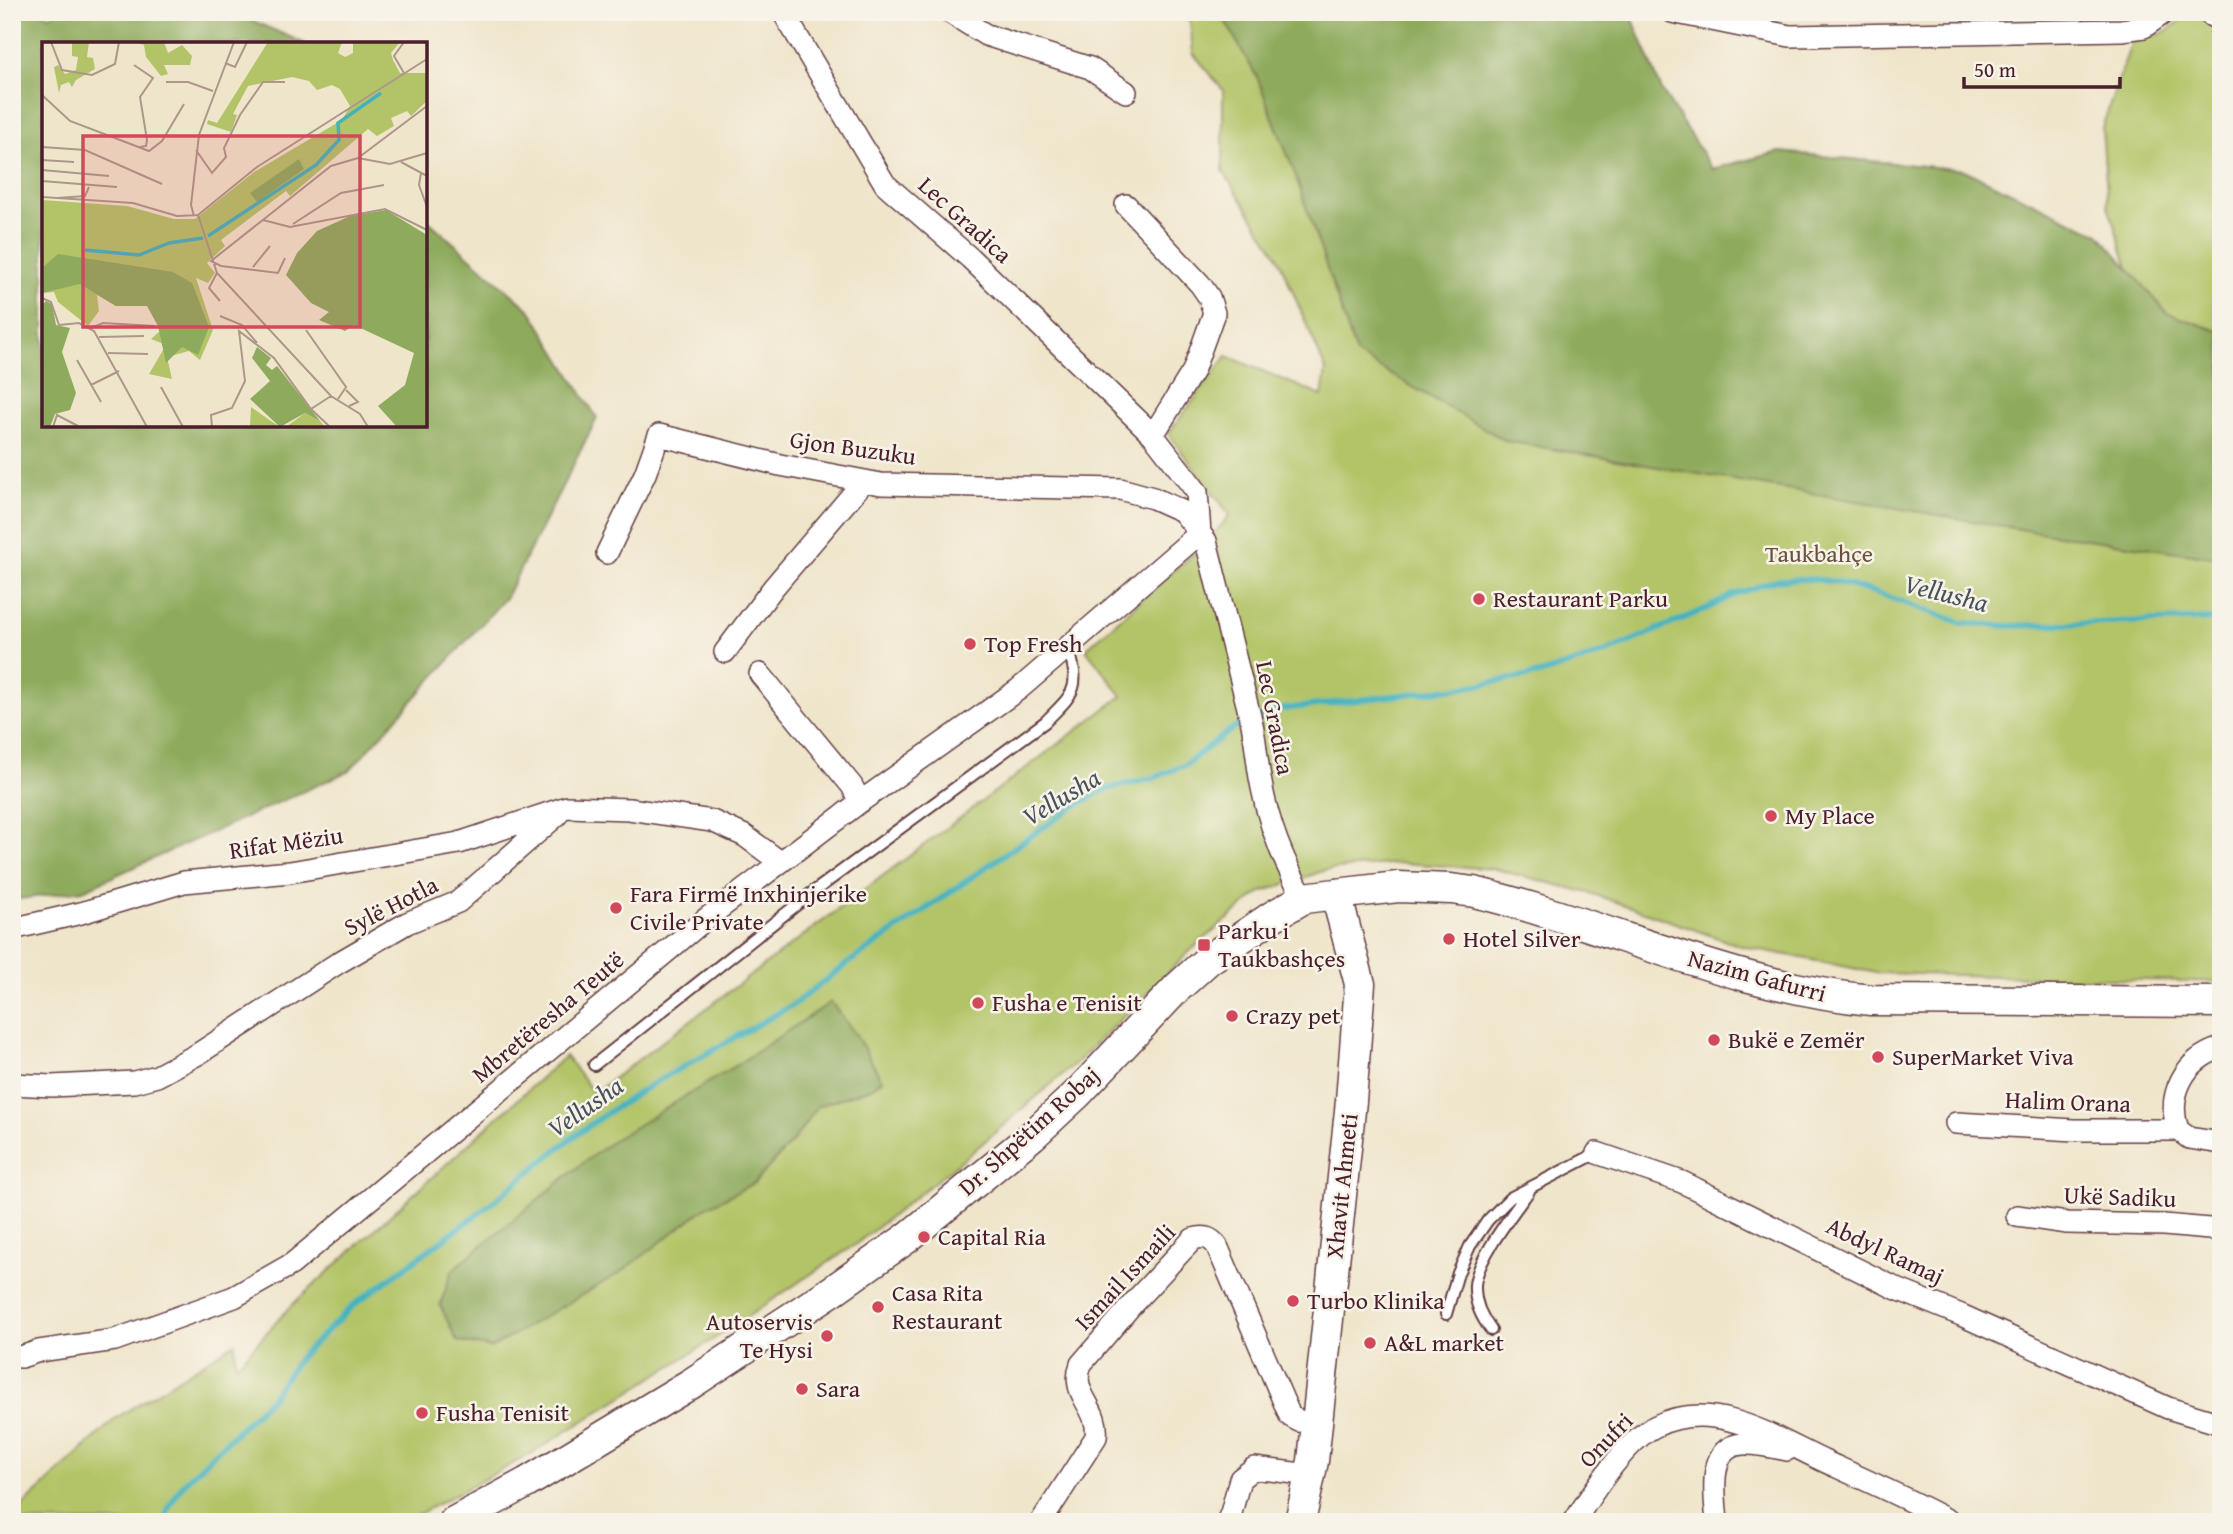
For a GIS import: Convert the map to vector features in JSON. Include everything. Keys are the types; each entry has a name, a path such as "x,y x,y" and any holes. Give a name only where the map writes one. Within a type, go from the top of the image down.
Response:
{"street":[{"name":"Lec Gradica","path":"783,12 885,184 970,258 1153,435 1197,492 1200,533 1206,541 1237,660 1268,816 1304,898"},
{"path":"949,12 986,35 1090,68 1126,92"},
{"path":"1672,12 1790,36 2122,30 2144,27 2162,12"},
{"path":"2214,12 2221,15"},
{"path":"1126,205 1200,284 1209,297 1214,313 1193,371 1153,435"},
{"name":"Gjon Buzuku","path":"607,553 645,474 659,435 780,465 881,484 1120,489 1153,498 1182,511 1200,533"},
{"path":"725,652 772,588 864,481"},
{"name":"Mbretëresha Teutë","path":"15,1359 39,1351 115,1340 234,1297 292,1264 707,918 860,802 1019,689 1200,533"},
{"path":"760,674 852,786 860,802"},
{"path":"567,807 629,809 712,821 745,836 780,862"},
{"name":"Rifat Mëziu","path":"12,929 81,913 184,882 290,872 459,843 567,807"},
{"name":"Sylë Hotla","path":"12,1084 52,1086 134,1082 157,1076 208,1048 317,976 407,923 458,902 567,807"},
{"name":"Nazim Gafurri","path":"1304,898 1398,887 1451,888 1474,892 1740,975 1785,988 1831,996 1871,1000 2221,1002"},
{"name":"Xhavit Ahmeti","path":"1300,1522 1317,1423 1351,1101 1360,984 1336,894"},
{"name":"Dr. Shpëtim Robaj","path":"454,1522 526,1483 692,1383 907,1238 1033,1135 1078,1093 1177,988 1208,960 1304,898"},
{"path":"2178,1130 2174,1118 2174,1104 2180,1081 2196,1059 2221,1048"},
{"name":"Halim Orana","path":"1956,1123 2074,1130 2178,1130 2189,1138 2221,1143"},
{"name":"Abdyl Ramaj","path":"1597,1153 1682,1182 1897,1289 1973,1320 2168,1408 2221,1424"},
{"name":"Ukë Sadiku","path":"2017,1216 2067,1223 2164,1225 2221,1230"},
{"name":"Ismail Ismaili","path":"1041,1522 1096,1437 1097,1426 1079,1389 1077,1376 1081,1364 1193,1238 1202,1236 1211,1239 1217,1246 1290,1416 1299,1421 1317,1423"},
{"name":"Onufri","path":"1574,1522 1592,1493 1634,1441 1654,1426 1678,1417 1699,1416 1752,1426 1951,1522"},
{"path":"1717,1522 1716,1469 1720,1455 1730,1447 1743,1444 1810,1454"},
{"path":"1227,1522 1240,1479 1254,1468 1310,1475"}],"lane":[{"path":"594,1065 809,895 1045,722 1070,697 1076,683 1068,647"},
{"name":"Abdyl Ramaj","path":"1446,1314 1458,1273 1470,1246 1488,1220 1510,1198 1597,1153"},
{"name":"Abdyl Ramaj","path":"1491,1330 1481,1317 1475,1284 1483,1261 1531,1188"}],"green space":[{"path":"12,12 42,12 50,16 56,12 232,12 301,42 42,42 42,427 427,427 427,220 531,311 597,418 506,597 349,771 83,890 12,900"},
{"name":"Taukbahçe","path":"1189,12 1614,12 1622,69 1712,169 1779,152 1964,170 2099,234 2129,270 2108,206 2102,128 2132,41 2163,33 2186,12 2194,12 2221,34 2221,982 1877,973 1741,946 1593,894 1495,869 1400,863 1326,870 1259,893 1190,951 1077,1062 971,1153 856,1244 714,1339 529,1455 404,1522 12,1522 12,1516 116,1418 235,1343 236,1366 292,1305 565,1056 594,1093 1122,696 1086,649 1211,538 1230,515 1168,434 1227,356 1322,396 1326,370 1277,255 1223,171 1223,90 1193,53"},
{"path":"1220,12 1630,12 1662,91 1712,169 1779,152 1964,170 2099,234 2167,313 2221,332 2221,558 2037,532 1506,441 1356,354 1295,174 1257,77"},
{"path":"831,1002 856,1035 882,1080 871,1088 818,1106 793,1141 754,1183 705,1208 623,1271 491,1348 457,1341 440,1305 453,1269 615,1139 732,1068"}],"waterway":[{"name":"Vellusha","path":"164,1522 170,1505 184,1483 271,1398 300,1357 355,1304 479,1213 565,1143 649,1086 794,1004 1074,806 1107,789 1154,778 1185,765 1232,729 1276,710 1466,687 1540,674 1606,652 1735,594 1777,580 1837,582 1962,623 2007,626 2218,619"}],"place":[{"name":"Restaurant Parku","path":"1479,599"},
{"name":"Top Fresh","path":"970,644"},
{"name":"My Place","path":"1771,816"},
{"name":"Fara Firmë Inxhinjerike Civile Private","path":"616,908"},
{"name":"Hotel Silver","path":"1449,939"},
{"name":"Parku i Taukbashçes","path":"1204,945"},
{"name":"Fusha e Tenisit","path":"978,1003"},
{"name":"Crazy pet","path":"1232,1016"},
{"name":"Bukë e Zemër","path":"1714,1040"},
{"name":"SuperMarket Viva","path":"1878,1057"},
{"name":"Capital Ria","path":"924,1237"},
{"name":"Turbo Klinika","path":"1293,1301"},
{"name":"Casa Rita Restaurant","path":"878,1307"},
{"name":"Autoservis Te Hysi","path":"827,1336"},
{"name":"A&L market","path":"1370,1343"},
{"name":"Sara","path":"802,1389"},
{"name":"Fusha Tenisit","path":"422,1413"}]}
